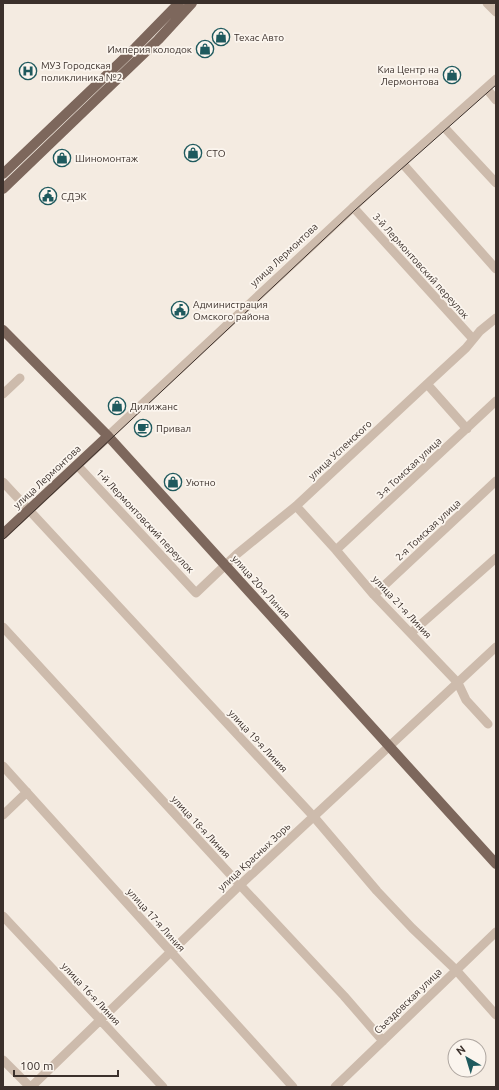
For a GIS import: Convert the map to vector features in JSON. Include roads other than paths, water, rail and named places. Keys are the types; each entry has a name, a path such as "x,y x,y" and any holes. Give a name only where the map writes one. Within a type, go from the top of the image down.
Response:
{"main road":[{"path":"3,174 135,48 179,3"},
{"path":"3,190 158,40 192,3"},
{"name":"улица 20-я Линия","path":"3,330 108,436 496,864"},
{"name":"улица Лермонтова","path":"3,534 108,436"}],"street":[{"path":"487,3 496,12"},
{"name":"улица Лермонтова","path":"108,436 353,207 496,79"},
{"path":"486,88 496,100"},
{"path":"443,126 496,183"},
{"path":"402,163 496,269"},
{"name":"3-й Лермонтовский переулок","path":"353,207 473,339"},
{"name":"улица Успенского","path":"196,593 237,554 296,506 496,318"},
{"path":"3,394 20,378"},
{"path":"427,384 467,429"},
{"name":"3-я Томская улица","path":"336,550 496,401"},
{"name":"1-й Лермонтовский переулок","path":"77,464 196,593"},
{"name":"2-я Томская улица","path":"374,595 496,481"},
{"name":"улица 19-я Линия","path":"3,482 314,817 377,891 412,928 456,970 496,1015"},
{"name":"улица 21-я Линия","path":"296,506 374,595 458,683 466,700 488,724"},
{"path":"411,633 496,558"},
{"name":"улица 18-я Линия","path":"3,627 344,996 383,1041"},
{"name":"улица Красных Зорь","path":"30,1087 240,885 496,647"},
{"name":"улица 17-я Линия","path":"3,766 170,953 293,1087"},
{"path":"3,815 27,792"},
{"name":"улица 16-я Линия","path":"3,916 163,1087"},
{"name":"Съездовская улица","path":"335,1087 496,932"},
{"path":"3,1060 30,1087"}],"tram line":[{"path":"3,540 355,210 496,85"}],"place":[{"name":"Техас Авто","path":"221,37"},
{"name":"Империя колодок","path":"205,49"},
{"name":"МУЗ Городская поликлиника №2","path":"28,71"},
{"name":"Киа Центр на Лермонтова","path":"452,75"},
{"name":"СТО","path":"193,153"},
{"name":"Шиномонтаж","path":"62,158"},
{"name":"СДЭК","path":"48,196"},
{"name":"Администрация Омского района","path":"180,310"},
{"name":"Дилижанс","path":"117,406"},
{"name":"Привал","path":"143,428"},
{"name":"Уютно","path":"173,482"}]}
